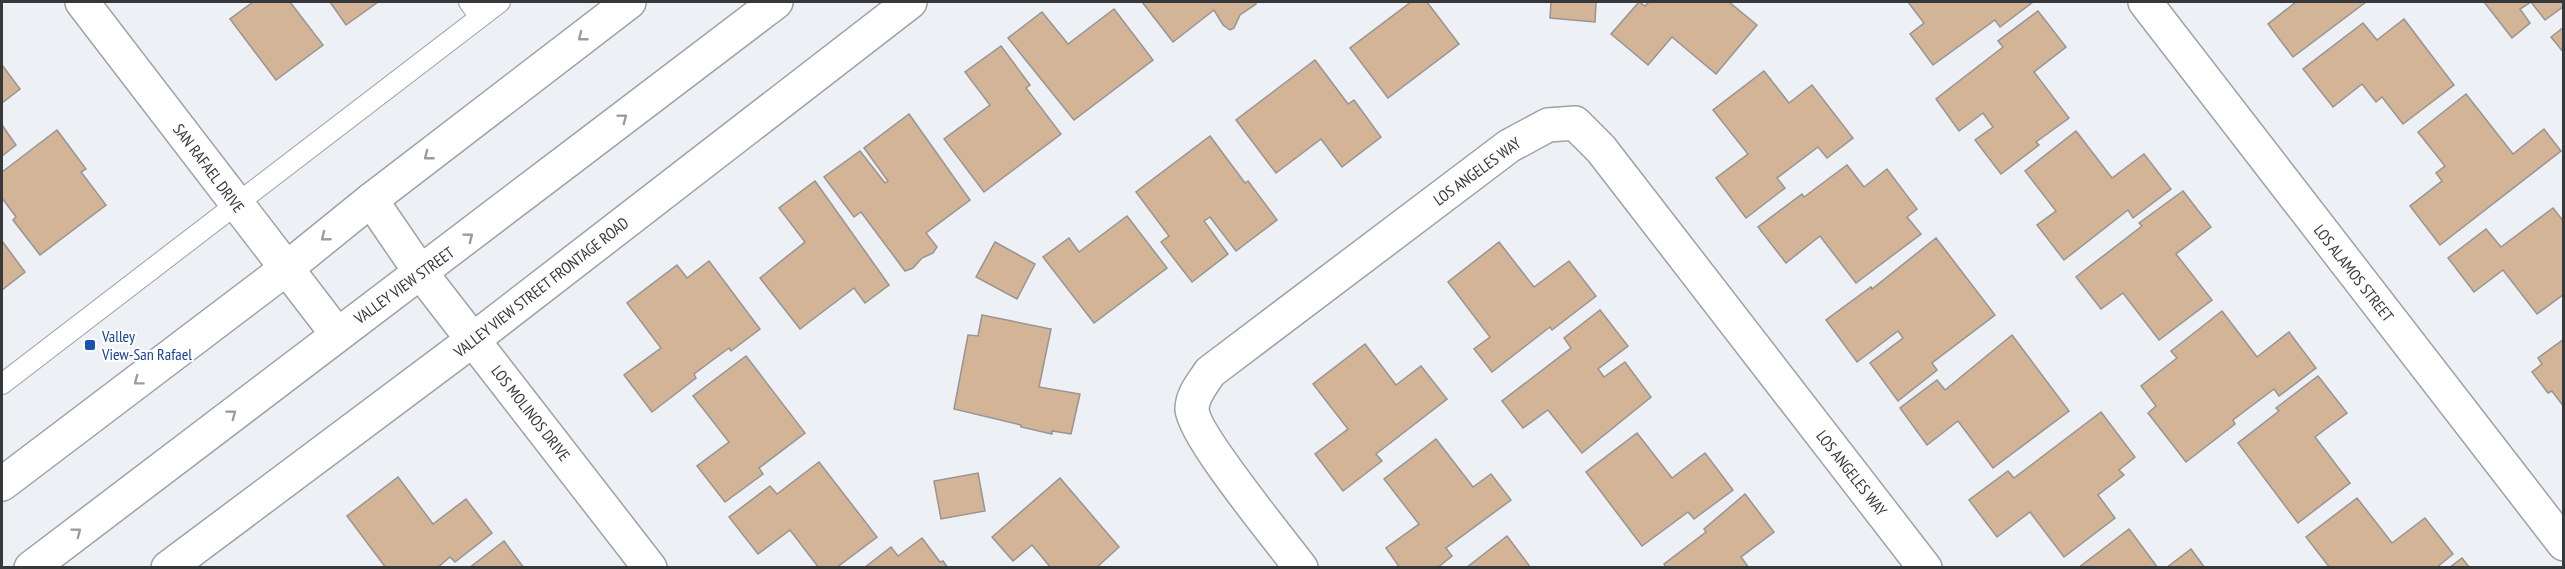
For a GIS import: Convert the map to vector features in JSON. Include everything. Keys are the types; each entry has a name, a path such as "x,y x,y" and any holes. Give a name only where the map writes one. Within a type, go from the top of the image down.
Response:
{"street":[{"name":"SAN RAFAEL DRIVE","path":"82,2 337,334"},
{"path":"2,484 287,268 371,200 629,2"},
{"name":"VALLEY VIEW STREET","path":"31,567 776,2"},
{"name":"VALLEY VIEW STREET FRONTAGE ROAD","path":"168,567 474,339 910,2"},
{"name":"LOS ALAMOS STREET","path":"2145,2 2564,544"},
{"name":"LOS ANGELES WAY","path":"1301,567 1207,444 1192,410 1196,393 1210,372 1509,146 1548,125 1575,123 1601,149 1925,567"},
{"name":"LOS MOLINOS DRIVE","path":"371,200 421,273 650,567"}],"lane":[{"path":"2,384 236,203 474,9 500,2"}],"building":[{"path":"253,2 290,2 323,45 276,80 230,19"},
{"path":"330,2 378,2 346,25"},
{"path":"1142,2 1256,2 1256,4 1240,15 1234,28 1230,30 1223,25 1214,10 1173,42"},
{"path":"1411,2 1427,2 1459,44 1388,98 1350,48"},
{"path":"1551,2 1596,2 1595,22 1550,18"},
{"path":"1639,2 1645,6 1649,2 1729,2 1757,25 1716,74 1672,37 1648,65 1611,34"},
{"path":"1908,2 2033,2 2000,27 1995,20 1933,65 1910,34 1924,23"},
{"path":"2296,2 2366,2 2293,57 2268,24"},
{"path":"2484,2 2531,2 2520,9 2530,23 2512,38"},
{"path":"2531,2 2564,2 2564,6 2545,20"},
{"path":"1114,9 1153,60 1074,120 1008,38 1042,12 1068,44"},
{"path":"2038,11 2066,47 2034,72 2069,118 2036,142 2039,145 2001,174 1975,140 1993,127 1983,113 1959,131 1936,99 2003,47 1998,41"},
{"path":"2404,19 2454,85 2403,124 2382,97 2376,102 2362,84 2333,107 2303,69 2363,23 2377,40"},
{"path":"2564,27 2564,53 2551,37"},
{"path":"1001,46 1030,85 1026,88 1061,134 984,192 944,139 990,105 965,72"},
{"path":"1315,60 1348,104 1354,100 1381,137 1342,167 1321,139 1276,173 1236,120"},
{"path":"2,65 20,89 2,103"},
{"path":"1764,71 1789,103 1812,85 1853,138 1827,158 1818,147 1777,178 1785,188 1746,218 1716,178 1748,154 1713,110"},
{"path":"2466,94 2513,154 2544,129 2561,151 2440,245 2410,206 2442,181 2436,173 2445,166 2418,132"},
{"path":"909,114 970,200 926,233 937,247 933,253 922,258 913,268 905,271 861,212 854,217 824,177 860,151 885,183 888,181 864,148"},
{"path":"2,125 16,145 2,156"},
{"path":"57,130 86,169 81,172 106,205 40,255 13,220 16,217 2,198 2,172"},
{"path":"2076,131 2112,178 2144,154 2171,189 2133,218 2128,210 2064,260 2037,225 2056,211 2025,171"},
{"path":"1210,136 1245,183 1248,181 1277,220 1236,251 1210,217 1204,221 1228,254 1192,282 1161,242 1169,236 1136,192"},
{"path":"1847,165 1864,187 1887,169 1917,209 1907,217 1921,234 1856,283 1820,236 1786,263 1758,227 1802,194 1804,197"},
{"path":"815,181 889,285 865,303 854,288 800,329 760,278 805,242 779,208"},
{"path":"2183,191 2211,227 2176,254 2212,300 2159,340 2123,293 2101,309 2076,277 2142,226 2139,223"},
{"path":"2553,208 2564,222 2564,294 2537,314 2503,270 2474,292 2448,258 2486,229 2501,247"},
{"path":"1127,216 1167,268 1094,323 1043,257 1069,238 1079,252"},
{"path":"1936,238 1995,315 1932,363 1937,370 1898,401 1870,363 1903,338 1898,331 1857,362 1826,320 1871,287 1872,289"},
{"path":"2,241 25,272 2,290"},
{"path":"995,242 1035,264 1017,299 976,277"},
{"path":"1499,242 1534,287 1569,261 1596,296 1552,330 1550,327 1492,372 1474,349 1490,337 1448,282"},
{"path":"709,261 760,329 731,351 729,348 694,374 696,378 652,412 624,375 661,348 627,303 677,265 687,278"},
{"path":"1600,310 1628,346 1598,369 1604,377 1625,362 1651,397 1582,453 1548,410 1523,428 1502,401 1571,348 1564,338"},
{"path":"2222,311 2257,357 2289,332 2316,368 2279,396 2274,389 2233,420 2235,424 2186,462 2148,413 2156,406 2141,386 2177,358 2171,351"},
{"path":"982,315 1051,329 1039,387 1080,394 1071,434 1052,431 1052,434 954,409 968,335 978,336"},
{"path":"2012,335 2069,411 1993,468 1958,421 1927,445 1900,408 1937,380 1945,390"},
{"path":"2564,339 2564,407 2552,391 2548,393 2532,372 2542,364 2538,358"},
{"path":"1365,344 1396,385 1421,366 1447,399 1376,454 1382,461 1343,491 1315,454 1348,429 1313,384"},
{"path":"746,356 805,433 759,468 763,474 725,502 697,466 729,442 693,396"},
{"path":"2318,376 2347,413 2315,437 2350,483 2298,523 2238,443 2279,411 2276,408"},
{"path":"2101,412 2135,457 2119,470 2124,475 2098,495 2115,518 2064,557 2030,512 1997,537 1969,500 2008,471 2014,478"},
{"path":"1637,433 1672,478 1705,453 1733,490 1694,519 1688,512 1642,546 1586,472"},
{"path":"1436,439 1473,487 1491,474 1511,500 1446,548 1452,556 1437,568 1400,568 1386,548 1419,524 1384,479"},
{"path":"819,462 877,537 836,568 819,568 790,530 758,554 729,517 770,486 777,494"},
{"path":"978,473 985,511 941,519 934,481"},
{"path":"398,477 433,524 466,499 492,533 455,562 450,557 437,568 386,568 347,516"},
{"path":"1060,478 1119,547 1096,568 1051,568 1032,545 1013,561 992,537"},
{"path":"1745,494 1774,532 1741,557 1749,568 1666,568 1664,564 1706,532 1704,529"},
{"path":"2357,498 2392,543 2425,518 2453,554 2436,568 2330,568 2306,537"},
{"path":"2129,529 2158,568 2078,568"},
{"path":"1507,536 1531,568 1466,568"},
{"path":"922,538 940,562 943,561 948,568 864,568 891,547 898,556"},
{"path":"504,541 524,568 469,568"},
{"path":"2191,549 2205,568 2166,568"},
{"path":"2462,558 2470,568 2449,568"}],"place":[{"name":"Valley View-San Rafael","path":"90,345"}]}
